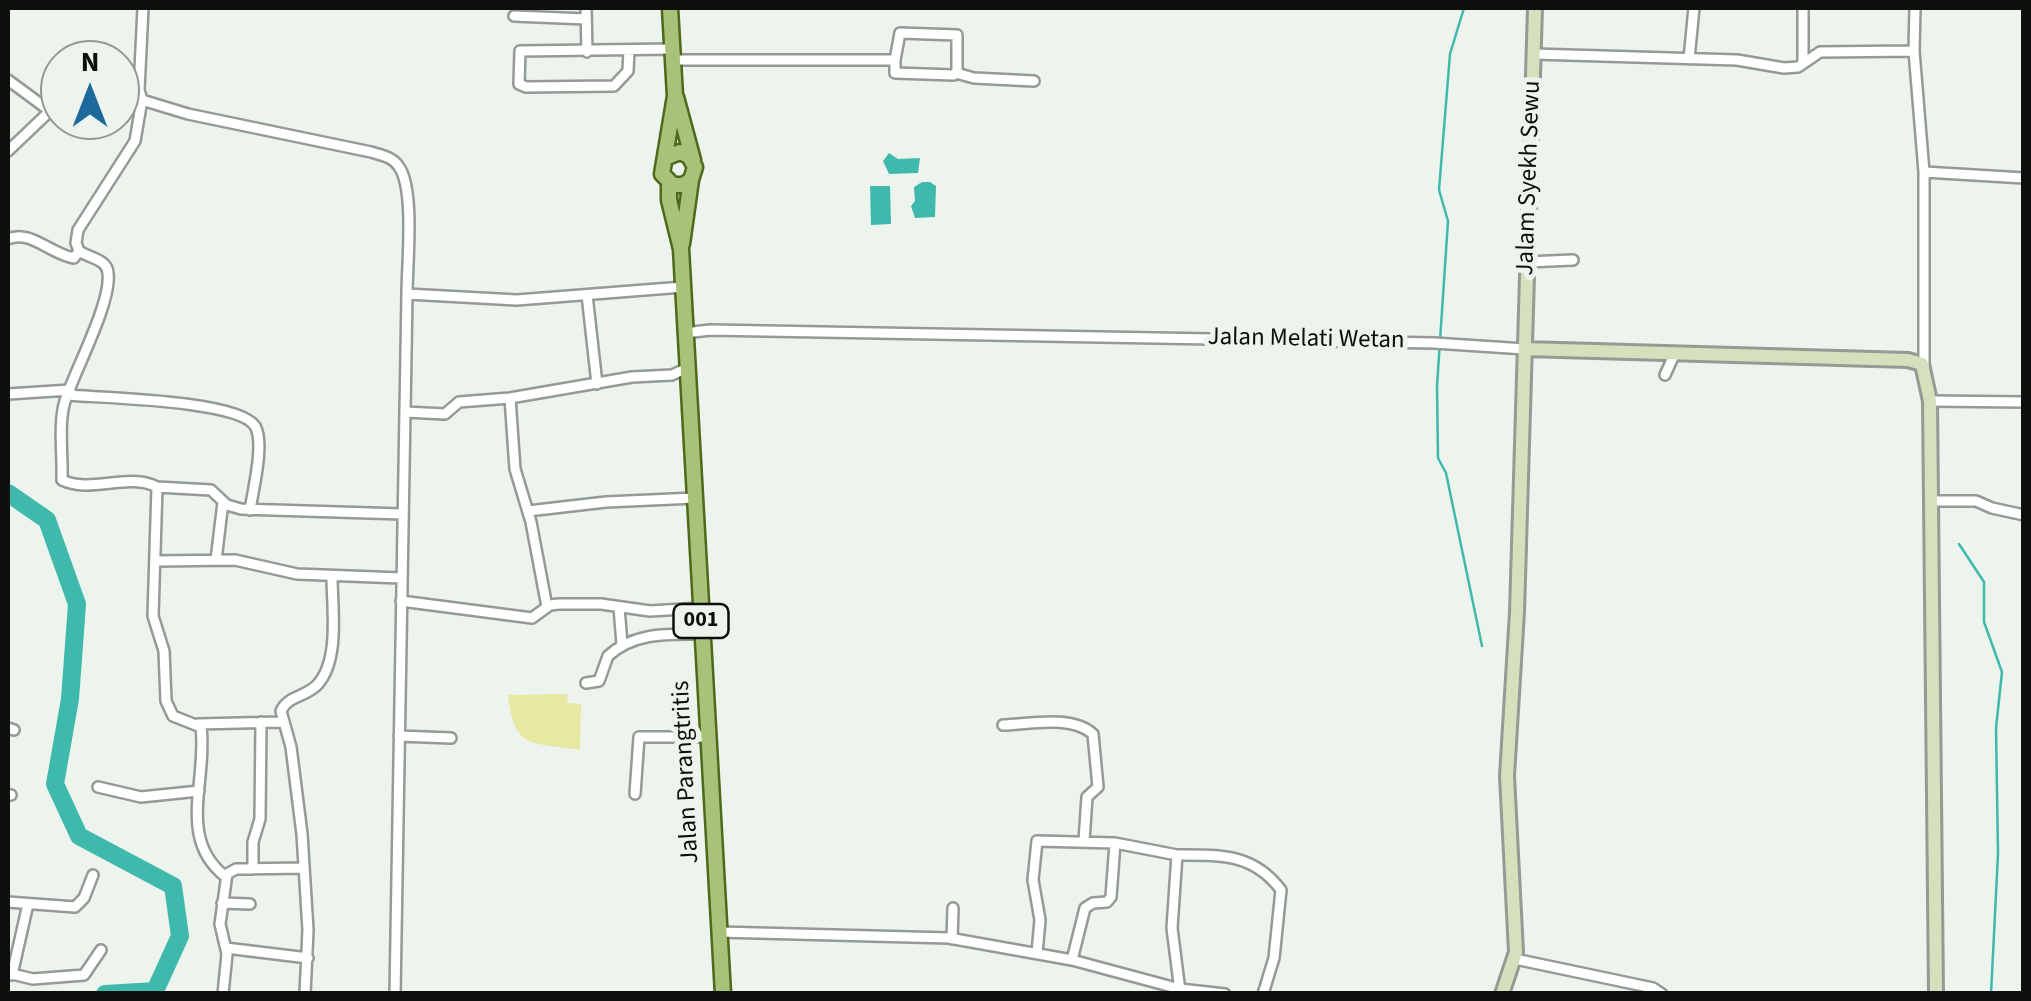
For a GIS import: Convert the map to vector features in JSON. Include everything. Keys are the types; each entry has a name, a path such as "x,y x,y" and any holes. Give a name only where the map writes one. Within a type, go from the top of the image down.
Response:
{"main road":[{"name":"001","path":"669,183 662,174 675,96 670,8"},
{"name":"001","path":"675,96 693,160 695,171 691,180"},
{"path":"665,158 680,152 693,160"},
{"path":"669,183 683,185 691,180"},
{"name":"Jalan Parangtritis","path":"681,249 691,180"},
{"name":"Jalan Parangtritis","path":"669,183 669,200 681,249 723,994"}],"street":[{"path":"143,8 141,98 135,141 78,230 79,251 101,261 108,276 104,299 63,417 64,482 134,482 211,490 233,508 250,510 402,514"},
{"name":"Jalam Syekh Sewu","path":"1515,959 1507,776 1516,612 1535,8"},
{"path":"1688,58 1694,8"},
{"path":"1803,8 1803,63"},
{"path":"1915,8 1914,51 1924,172 1924,367 1930,401 1936,994"},
{"path":"514,16 586,13 587,52"},
{"path":"956,73 956,33 900,32 896,73 956,73 974,78 1034,81"},
{"path":"629,50 628,70 614,86 519,85 520,51 629,50 895,60"},
{"path":"1534,54 1745,60 1784,68 1803,63 1820,52 1914,51"},
{"path":"8,80 40,102"},
{"path":"141,98 188,114 371,152 396,163 404,177 405,412 395,994"},
{"path":"8,151 40,125"},
{"path":"1924,172 2024,178"},
{"path":"8,239 26,236 74,258 79,251"},
{"path":"1527,262 1573,260"},
{"path":"406,294 517,300 683,286"},
{"path":"587,295 596,384"},
{"name":"Jalan Melati Wetan","path":"686,333 710,330 1434,342 1525,350 1908,360 1924,367"},
{"path":"1665,375 1675,354"},
{"path":"405,412 445,414 459,402 672,375 688,368"},
{"path":"8,394 69,392 237,413 256,428 258,444 250,510"},
{"path":"510,398 515,468 528,511 547,607"},
{"path":"1930,401 2024,402"},
{"path":"157,487 153,616 164,651 168,708 173,716 198,724 281,722"},
{"path":"528,511 694,498"},
{"path":"1932,501 1976,501 2024,514"},
{"path":"216,560 223,502"},
{"path":"155,561 216,560 332,576 401,578"},
{"path":"305,994 308,958 304,868 291,747 281,722 283,705 312,690 327,668 332,576"},
{"path":"401,601 532,618 547,607 589,603 650,611 700,608"},
{"path":"619,607 622,646"},
{"path":"586,683 600,681 608,656 622,646 652,635 702,634"},
{"path":"253,868 253,842 260,819 260,722"},
{"path":"198,724 202,731 201,850 226,877"},
{"path":"1003,725 1069,724 1094,734 1098,787 1087,797 1084,842"},
{"path":"399,736 451,738"},
{"path":"635,794 639,737 707,736"},
{"path":"98,787 141,796 199,791"},
{"path":"1037,954 1040,920 1032,880 1037,842 1115,844 1177,856 1227,855 1249,861 1281,890 1274,958 1263,994"},
{"path":"1072,960 1084,908 1112,897 1115,844"},
{"path":"1177,856 1172,928 1180,991"},
{"path":"224,994 226,948 220,931 226,877 232,870 304,868"},
{"path":"8,902 75,907 84,898 93,875"},
{"path":"222,903 250,904"},
{"path":"28,904 10,974 49,979 84,975 101,950"},
{"path":"952,938 953,908"},
{"path":"719,932 952,938 1072,960 1180,991 1225,994"},
{"path":"226,948 308,958"},
{"path":"1502,994 1515,959 1653,988 1662,994"}],"green space":[{"path":"567,694 568,703 581,704 580,750 537,744 520,734 508,695"}],"water":[{"path":"889,153 898,159 920,158 918,173 889,174 883,161"},
{"path":"922,182 936,186 935,217 915,218 911,206 915,201 914,187"},
{"path":"870,186 890,186 891,224 871,225"}],"waterway":[{"path":"1464,8 1450,54 1439,190 1448,221 1437,386 1438,458 1446,473 1482,646"},
{"path":"8,493 47,520 77,604 70,699 55,784 79,836 173,886 180,936 155,991 105,994"},
{"path":"1959,544 1984,582 1984,622 2002,672 1996,728 1998,854 1991,994"}]}
